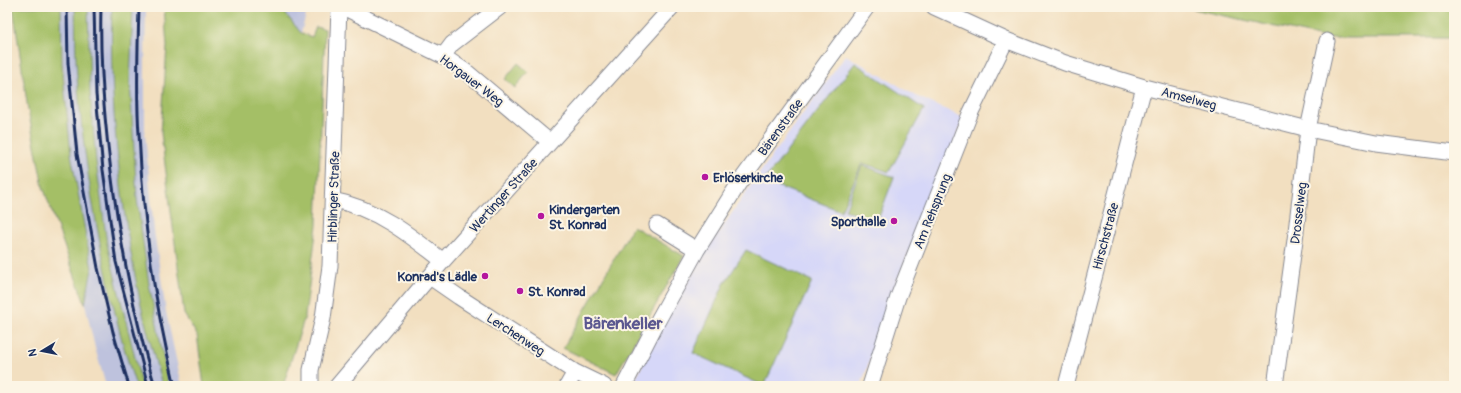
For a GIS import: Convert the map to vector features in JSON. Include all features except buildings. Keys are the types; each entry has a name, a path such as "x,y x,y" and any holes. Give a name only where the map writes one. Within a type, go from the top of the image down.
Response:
{"street":[{"name":"Hirblinger Straße","path":"312,386 311,370 328,290 330,266 339,7"},
{"name":"Horgauer Weg","path":"343,7 443,56 468,73 550,142"},
{"path":"443,56 452,44 500,7"},
{"name":"Wertinger Straße","path":"338,386 443,261 672,7"},
{"name":"Bärenstraße","path":"624,386 697,250 740,183 867,7"},
{"name":"Amselweg","path":"934,7 1006,40 1066,63 1144,87 1308,129 1376,143 1454,153"},
{"name":"Am Rehsprung","path":"870,386 898,297 970,114 1006,40"},
{"name":"Drosselweg","path":"1275,386 1295,240 1308,129 1327,41"},
{"name":"Hirschstraße","path":"1066,386 1144,87"},
{"path":"333,200 349,203 378,215 412,237 443,261"},
{"path":"657,225 697,250"},
{"name":"Lerchenweg","path":"430,277 575,372 604,386"},
{"path":"567,386 575,372"}],"shaded area":[{"path":"61,7 146,7 145,134 154,230 166,312 182,386 106,386 95,348 85,304 92,269 71,154 63,63"},
{"path":"280,7 308,7 301,33"},
{"path":"846,55 918,97 964,118 897,281 861,386 632,386 657,335 706,251 753,182"}],"green space":[{"path":"13,7 61,7 62,63 71,154 92,269 85,304 43,187 28,110"},
{"path":"75,7 88,7 90,91 96,161 107,244 142,386 136,386 123,344 96,223 79,101 76,60"},
{"path":"112,7 133,7 130,82 137,199 149,284 169,386 162,386 149,338 139,296 126,225 114,116 112,79"},
{"path":"164,7 280,7 301,33 312,37 316,27 325,29 317,225 305,316 283,386 204,386 197,335 184,314 161,133 167,46"},
{"path":"1184,7 1454,7 1454,38 1327,38"},
{"path":"518,63 528,72 515,88 505,79"},
{"path":"855,63 924,109 889,172 862,163 841,211 764,181"},
{"path":"862,165 894,177 877,222 845,210"},
{"path":"633,226 684,256 616,374 563,348"},
{"path":"746,250 812,281 764,386 693,353 724,284"}],"railway":[{"path":"67,7 68,63 77,154 98,268 113,332 129,386"},
{"path":"94,7 96,94 103,170 116,262 148,386"},
{"path":"101,7 101,61 107,141 114,194 129,283 143,345 155,386"},
{"path":"139,7 138,118 143,198 155,293 175,386"}],"place":[{"name":"Erlöserkirche","path":"705,177"},
{"name":"Kindergarten St. Konrad","path":"541,216"},
{"name":"Sporthalle","path":"894,221"},
{"name":"Konrad's Lädle","path":"485,276"},
{"name":"St. Konrad","path":"520,291"}],"district":[{"name":"Bärenkeller","path":"623,323"}]}
